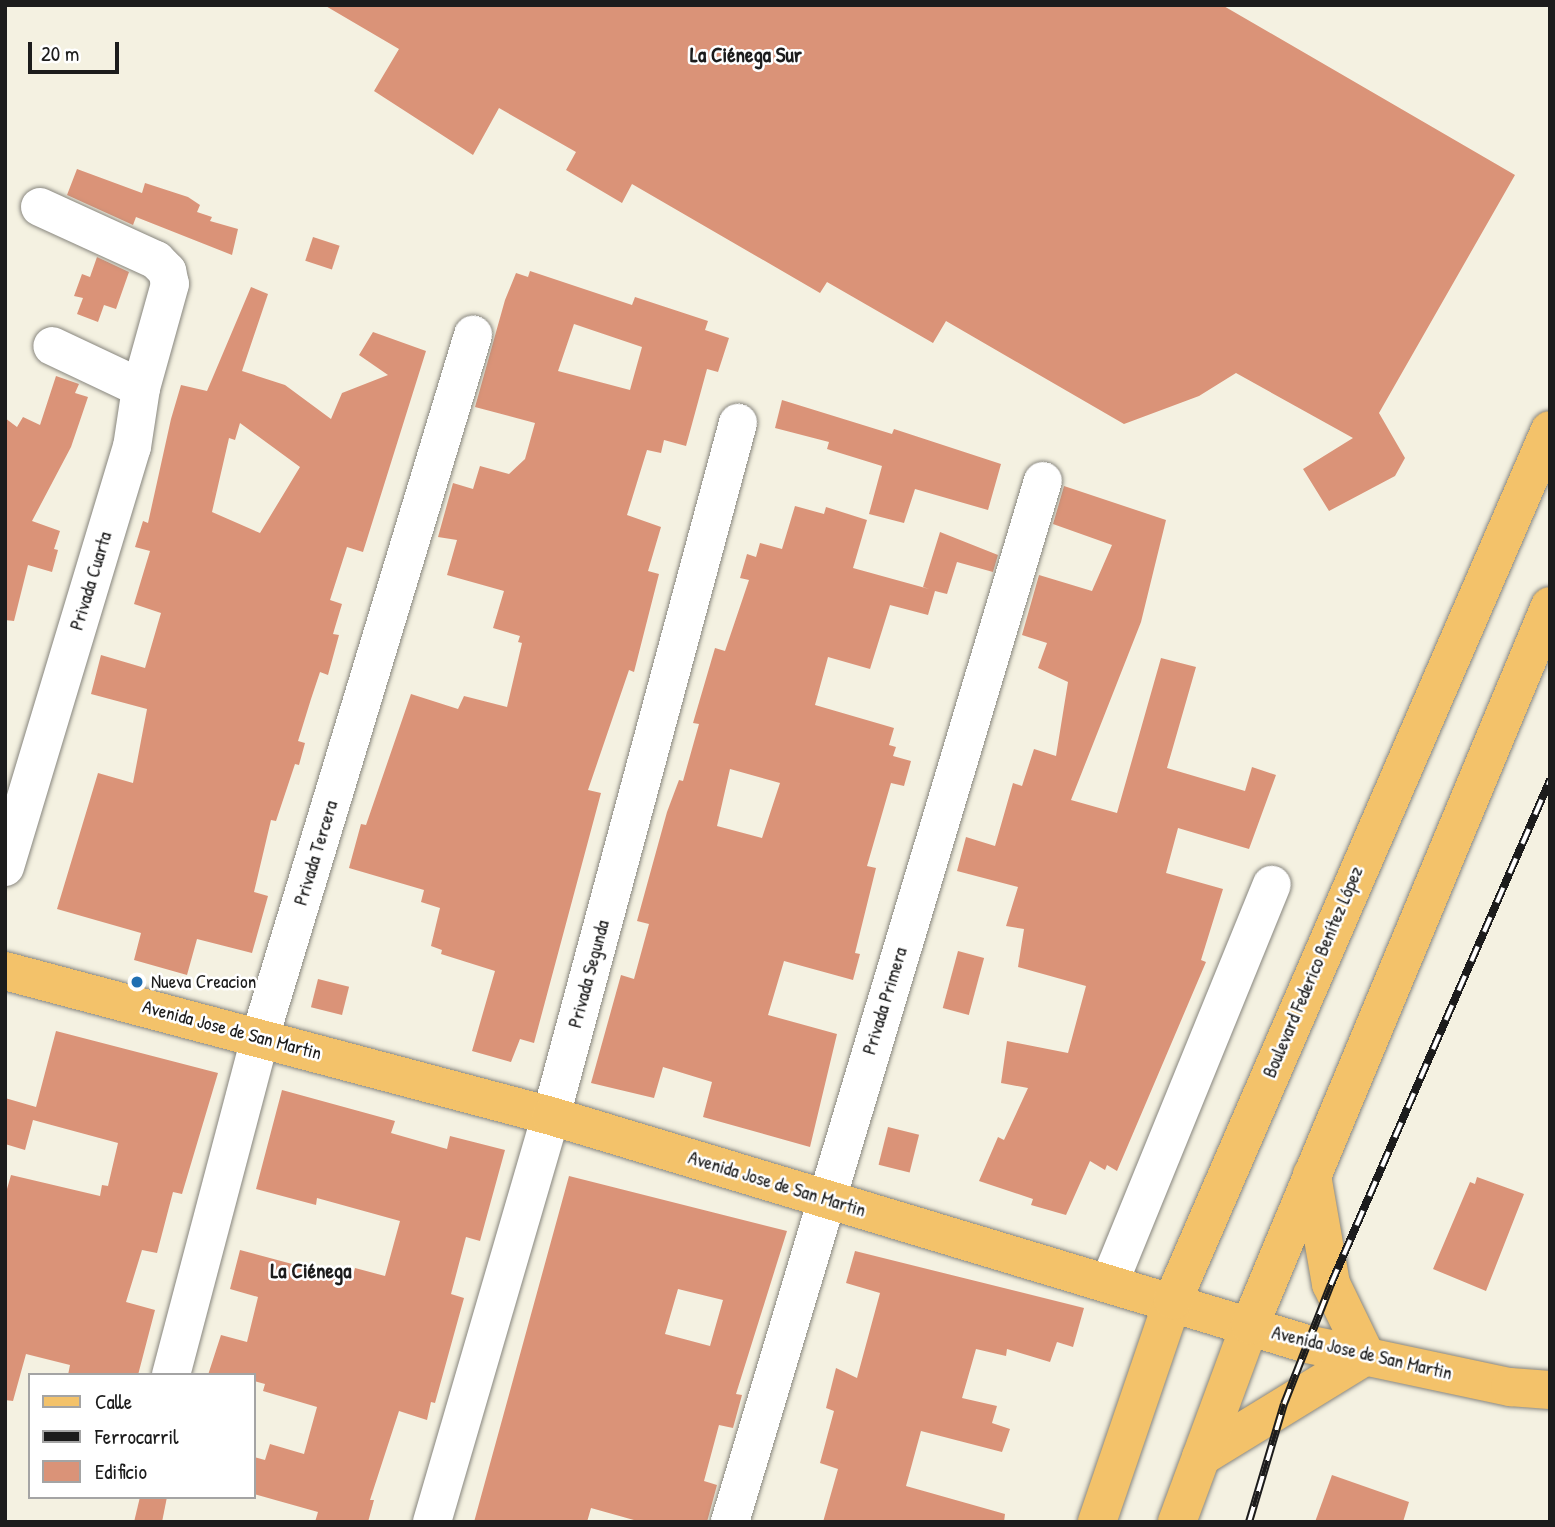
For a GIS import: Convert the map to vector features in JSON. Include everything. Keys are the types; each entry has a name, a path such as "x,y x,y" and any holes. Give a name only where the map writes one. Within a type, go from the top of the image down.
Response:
{"main road":[{"name":"Boulevard Federico Benítez López","path":"1097,1522 1173,1300 1550,430"},
{"path":"1177,1522 1250,1325 1550,606"},
{"name":"Avenida Jose de San Martin","path":"5,971 551,1116 1250,1325 1366,1356 1510,1387 1550,1390"},
{"path":"1201,1457 1366,1356 1331,1284 1312,1175"}],"street":[{"name":"Privada Cuarta","path":"5,867 132,447 141,388 170,284 167,271 156,260 40,207"},
{"name":"Privada Tercera","path":"172,1373 260,1037 473,335"},
{"path":"52,346 141,388"},
{"name":"Privada Segunda","path":"432,1522 551,1116 738,423"},
{"name":"Privada Primera","path":"730,1522 824,1198 1043,481"},
{"path":"1110,1281 1272,885"}],"building":[{"path":"324,5 1222,5 1515,175 1379,413 1405,458 1395,476 1329,511 1303,469 1353,438 1236,373 1199,396 1124,424 946,321 933,343 827,282 820,293 632,184 622,203 566,170 576,152 499,108 473,155 374,91 399,49"},
{"path":"77,169 142,193 145,183 188,197 200,205 197,212 212,217 210,221 238,229 232,255 136,217 133,225 67,195"},
{"path":"313,237 340,246 332,269 305,261"},
{"path":"97,257 129,272 116,309 104,305 98,322 77,314 83,298 74,296 82,274 90,277"},
{"path":"530,271 632,305 635,297 708,321 705,330 729,338 718,372 707,369 686,446 664,440 661,453 647,450 627,515 661,527 648,571 659,574 634,672 629,670 588,790 601,793 534,1043 520,1039 511,1062 472,1051 495,971 441,954 442,950 431,946 440,908 421,902 424,890 349,868 361,824 366,825 411,694 458,709 464,696 507,707 522,643 518,642 520,636 493,628 504,591 447,575 457,540 438,537 453,483 473,489 480,466 509,474 525,459 535,423 475,407 505,300 516,273 528,277","holes":["574,324 642,347 630,390 558,371"]},
{"path":"251,287 268,294 242,371 285,385 331,419 342,393 388,375 359,355 373,332 426,351 363,552 347,547 330,600 342,604 333,634 339,635 328,675 320,672 298,741 305,743 299,765 295,764 276,821 271,820 254,892 268,896 252,953 197,939 187,975 134,960 141,933 57,909 98,773 133,783 147,709 91,694 101,655 145,668 161,613 134,604 150,551 135,547 143,521 148,523 181,385 207,391","holes":["240,423 300,467 260,533 212,512 229,438 235,440"]},
{"path":"56,376 79,384 75,393 88,397 71,447 32,521 60,531 54,549 58,550 52,572 28,565 14,621 5,620 5,418 17,427 23,417 40,425"},
{"path":"782,400 892,434 894,429 1001,464 988,510 915,489 904,523 869,514 882,466 827,449 829,442 775,428"},
{"path":"1064,486 1166,520 1141,622 1071,800 1117,813 1161,658 1196,667 1167,768 1245,791 1252,767 1276,775 1249,849 1178,828 1166,873 1223,889 1201,960 1206,962 1117,1171 1107,1165 1105,1170 1090,1161 1066,1215 1031,1205 1033,1199 979,1181 998,1137 1004,1140 1028,1088 1001,1083 1007,1041 1068,1053 1086,986 1018,967 1024,929 1006,926 1018,887 957,871 966,837 995,846 1013,783 1022,786 1034,749 1056,756 1068,682 1038,668 1047,643 1022,635 1039,575 1092,591 1112,545 1053,524"},
{"path":"795,506 824,514 826,507 867,520 853,568 929,589 923,587 940,532 998,555 993,572 957,562 947,594 935,591 928,615 890,605 870,669 828,657 815,705 894,728 889,745 896,747 893,756 911,761 904,786 891,783 867,866 876,868 855,953 860,954 853,980 784,961 768,1015 837,1034 810,1147 703,1117 712,1082 663,1067 654,1098 591,1083 621,975 634,979 649,924 637,921 667,812 679,780 683,781 699,724 693,723 715,648 725,651 749,580 740,578 747,554 756,557 760,543 782,549","holes":["730,769 780,783 762,838 717,826"]},
{"path":"958,951 984,958 969,1015 943,1008"},
{"path":"318,979 349,987 342,1015 311,1007"},
{"path":"56,1031 218,1073 182,1194 173,1192 157,1253 142,1250 126,1302 155,1310 139,1373 68,1373 70,1365 26,1354 13,1401 5,1400 5,1196 11,1175 100,1196 102,1185 108,1186 118,1143 33,1120 25,1150 5,1144 5,1098 36,1107"},
{"path":"282,1090 395,1121 391,1133 447,1149 450,1136 505,1150 480,1241 466,1237 451,1294 464,1298 435,1403 431,1402 427,1420 399,1411 370,1500 374,1500 368,1522 315,1522 318,1512 256,1495 256,1458 265,1460 270,1444 304,1454 317,1407 263,1391 265,1384 256,1382 256,1373 209,1373 221,1335 247,1342 258,1297 230,1289 240,1250 352,1280 355,1268 385,1276 400,1221 317,1198 316,1205 256,1189"},
{"path":"888,1127 919,1135 910,1173 879,1165"},
{"path":"569,1176 787,1231 736,1394 742,1395 733,1428 719,1425 704,1481 717,1485 707,1522 641,1522 591,1508 587,1522 474,1522","holes":["678,1289 723,1300 710,1346 665,1334"]},
{"path":"1477,1177 1524,1194 1486,1291 1433,1269 1470,1182 1475,1184"},
{"path":"855,1251 1084,1308 1073,1347 1057,1342 1050,1362 1007,1349 1006,1356 976,1349 962,1398 997,1406 992,1423 1010,1429 1002,1452 921,1431 906,1486 1005,1514 1004,1522 823,1522 838,1469 820,1463 834,1411 826,1408 836,1368 857,1378 880,1293 846,1283"},
{"path":"1332,1475 1409,1502 1403,1522 1315,1522"},
{"path":"140,1499 167,1499 162,1522 134,1522"}],"railway":[{"path":"1249,1522 1284,1404 1331,1284 1550,780"}],"place":[{"name":"Nueva Creacion","path":"137,982"}],"district":[{"name":"La Ciénega Sur","path":"746,55"},
{"name":"La Ciénega","path":"311,1271"}]}
